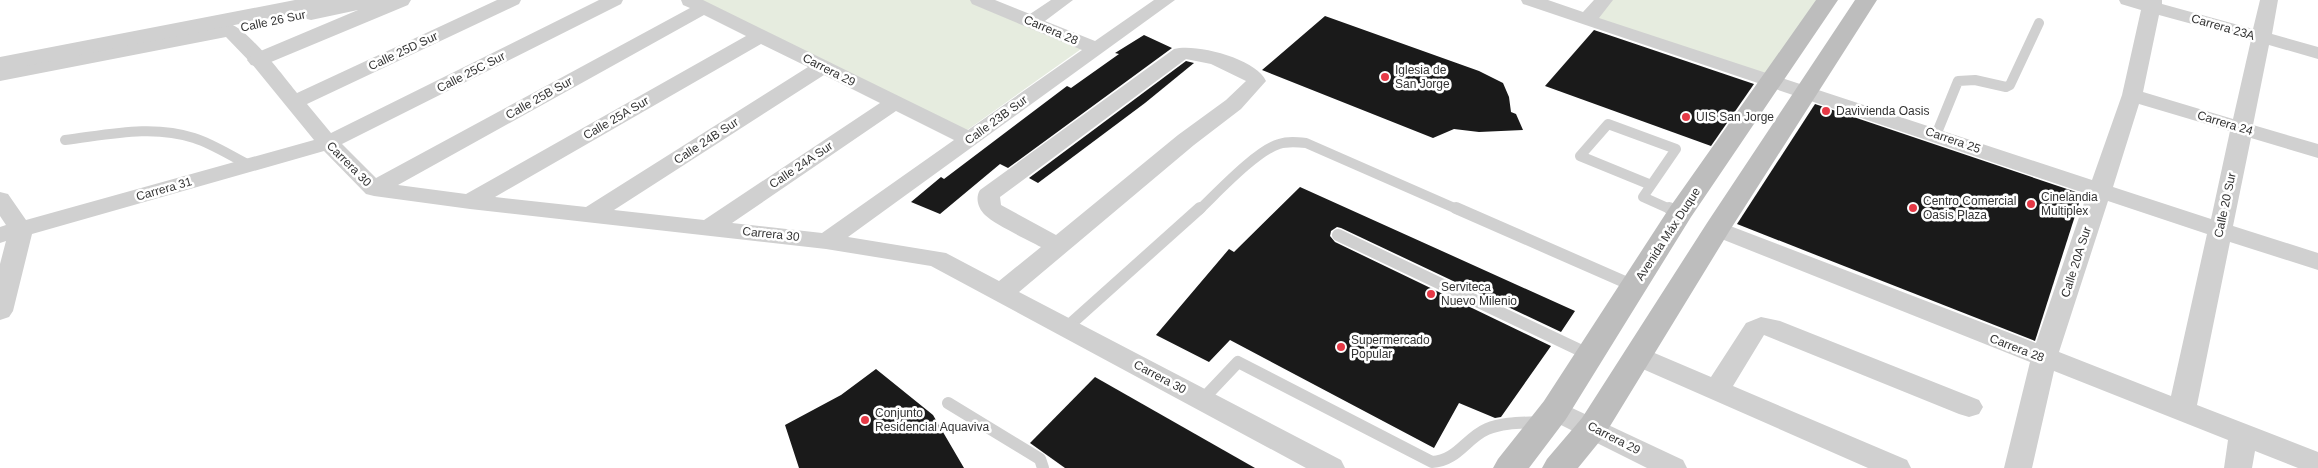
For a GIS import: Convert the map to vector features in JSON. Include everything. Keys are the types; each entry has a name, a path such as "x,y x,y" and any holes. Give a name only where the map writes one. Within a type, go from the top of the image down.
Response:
{"main road":[{"name":"Avenida Máx Duque","path":"1510,468 1550,416 1680,213 1773,81 1827,0"},
{"path":"1559,468 1593,427 1717,229 1808,92 1866,0"}],"street":[{"name":"Calle 26 Sur","path":"227,26 329,0"},
{"name":"Calle 26 Sur","path":"227,26 375,0"},
{"path":"259,60 400,0"},
{"name":"Calle 25D Sur","path":"294,102 512,0"},
{"name":"Calle 25C Sur","path":"328,143 614,0"},
{"name":"Carrera 28","path":"979,0 1095,48"},
{"path":"1032,22 1064,0"},
{"name":"Calle 23B Sur","path":"826,241 1095,48 1166,0"},
{"name":"Carrera 25","path":"1530,0 2220,231 2318,262"},
{"path":"1586,20 1604,0"},
{"name":"Carrera 23A","path":"2128,0 2152,3 2318,53"},
{"name":"Calle 20 Sur","path":"2182,410 2269,0"},
{"name":"Calle 20A Sur","path":"2018,468 2044,358 2132,96 2152,3"},
{"name":"Carrera 29","path":"696,4 969,139"},
{"name":"Calle 25B Sur","path":"374,189 696,4"},
{"name":"Carrera 30","path":"227,26 259,60 328,143 374,189 470,202 826,241 937,259 1331,468"},
{"path":"0,64 227,26"},
{"path":"0,75 227,26"},
{"name":"Calle 25A Sur","path":"470,202 762,35"},
{"path":"1001,293 1058,246 1210,120 1242,96 1256,81 1254,76 1200,54 1189,51 1181,53 1173,57 1120,99 988,195 992,210 1058,246"},
{"name":"Calle 24B Sur","path":"590,215 822,67"},
{"name":"Carrera 24","path":"2132,96 2318,151"},
{"name":"Calle 24A Sur","path":"708,228 894,103"},
{"name":"Carrera 31","path":"10,232 328,143"},
{"path":"0,199 10,232 1,305"},
{"name":"Carrera 28","path":"1717,229 2318,464"},
{"path":"1717,390 1756,329 1761,326 1771,327 1969,406"},
{"path":"1638,356 1896,468"},
{"name":"Carrera 29","path":"1550,416 1593,427 1669,467"},
{"path":"2238,468 2243,434"}],"lane":[{"path":"1936,135 1958,81 1962,78 1969,79 2006,88 2010,84 2039,23"},
{"path":"1651,185 1580,156 1608,124 1676,149 1643,197 1680,213"},
{"path":"65,140 163,132 193,138 249,165"},
{"path":"1066,328 1259,156 1285,140 1306,142 1634,286"},
{"path":"1338,234 1590,355"},
{"path":"1202,400 1238,362 1432,462 1440,463 1448,461 1485,429 1507,423 1550,416"},
{"path":"948,403 1040,459 1043,468"}],"shaded area":[{"path":"694,0 971,0 1084,47 963,133"},
{"path":"1608,0 1824,0 1772,78 1593,17"}],"building":[{"name":"Iglesia de San Jorge","path":"1325,16 1479,71 1503,83 1509,97 1511,112 1516,114 1523,130 1479,132 1454,129 1433,138 1262,70"},
{"name":"UIS San Jorge","path":"1594,30 1754,84 1711,146 1545,86"},
{"path":"1144,35 1172,48 1008,168 1000,164 940,214 911,202 941,177 944,179 1067,86 1071,88 1119,54 1115,53"},
{"path":"1186,61 1194,63 1145,103 1038,183 1029,178"},
{"name":"Centro Comercial Oasis Plaza","path":"1815,104 2082,194 2035,341 1737,224"},
{"path":"1300,187 1575,311 1561,332 1341,228 1337,227 1331,231 1330,236 1335,242 1551,346 1501,417 1495,418 1459,403 1434,448 1230,340 1209,362 1156,335 1229,249 1234,252"},
{"name":"Conjunto Residencial Aquaviva","path":"876,369 933,415 964,468 799,468 785,425 841,395"},
{"path":"1095,377 1255,468 1065,468 1030,443"}],"place":[{"name":"Iglesia de San Jorge","path":"1385,77"},
{"name":"Davivienda Oasis","path":"1826,111"},
{"name":"UIS San Jorge","path":"1686,117"},
{"name":"Cinelandia Multiplex","path":"2031,204"},
{"name":"Centro Comercial Oasis Plaza","path":"1913,208"},
{"name":"Serviteca Nuevo Milenio","path":"1431,294"},
{"name":"Supermercado Popular","path":"1341,347"},
{"name":"Conjunto Residencial Aquaviva","path":"865,420"}]}
